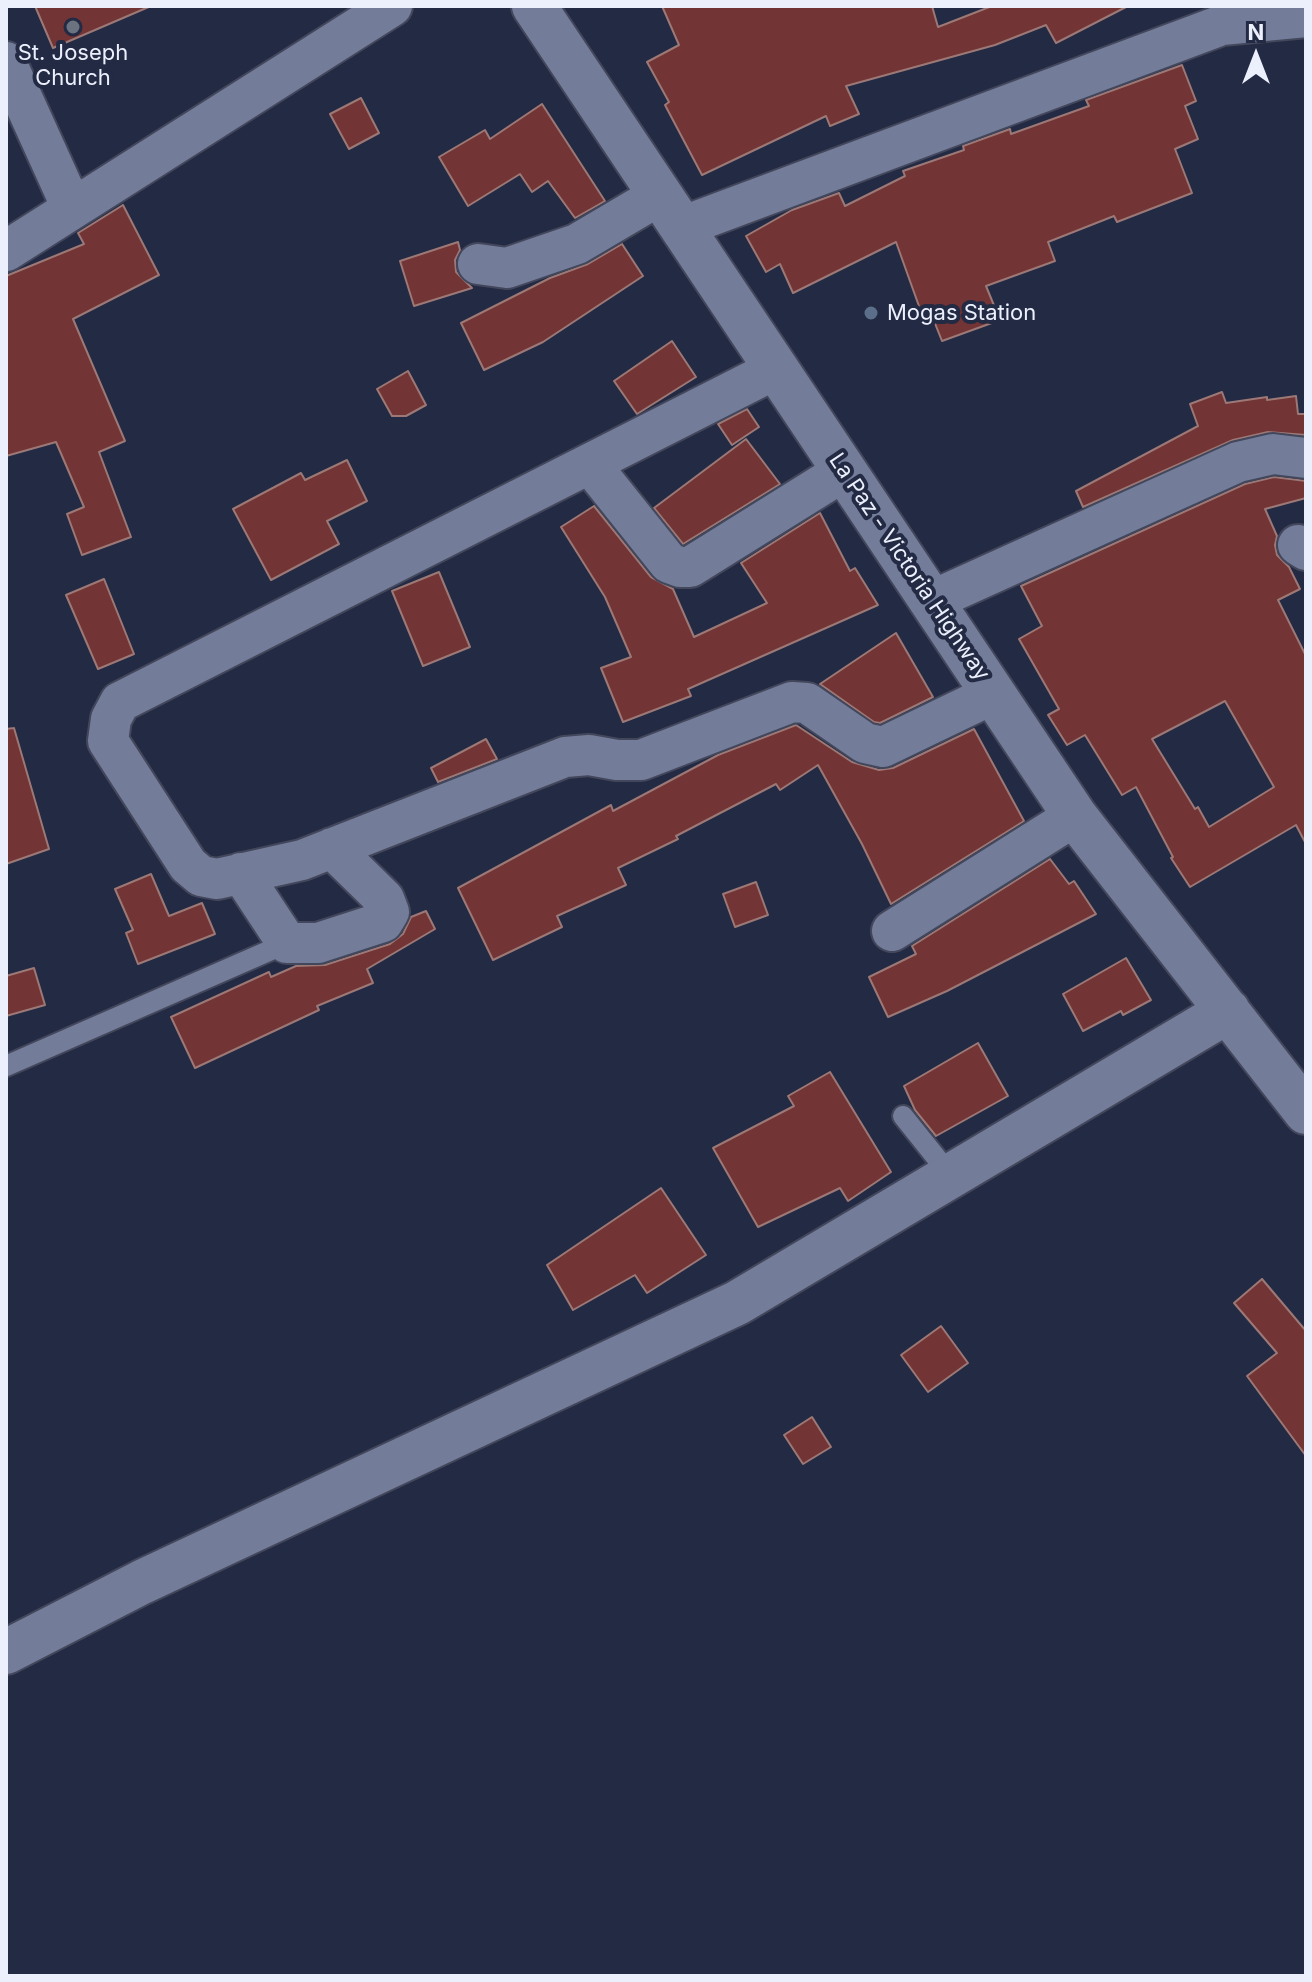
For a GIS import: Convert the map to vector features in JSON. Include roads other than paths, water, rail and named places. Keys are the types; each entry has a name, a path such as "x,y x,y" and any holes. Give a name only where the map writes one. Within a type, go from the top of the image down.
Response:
{"street":[{"path":"6,251 392,6"},
{"name":"La Paz - Victoria Highway","path":"534,6 1075,816 1306,1112"},
{"path":"478,264 507,268 1222,15 1306,17"},
{"path":"6,62 72,208"},
{"path":"776,369 120,702 111,719 108,741 188,865 201,876 217,879 302,860 565,757 589,755 641,760 792,702 807,703 865,743 883,747 993,694"},
{"path":"931,601 1238,462 1273,454 1306,458"},
{"path":"590,464 669,563 680,567 690,567 844,471"},
{"path":"892,931 1075,816"},
{"path":"241,873 287,943 318,943 383,922 389,912 384,899 332,848"},
{"path":"6,1652 142,1582 737,1303 1228,1011"}],"lane":[{"path":"6,1066 287,943"},
{"path":"903,1116 951,1176"}],"place":[{"name":"St. Joseph Church","path":"73,27"},
{"name":"Mogas Station","path":"871,313"}]}
